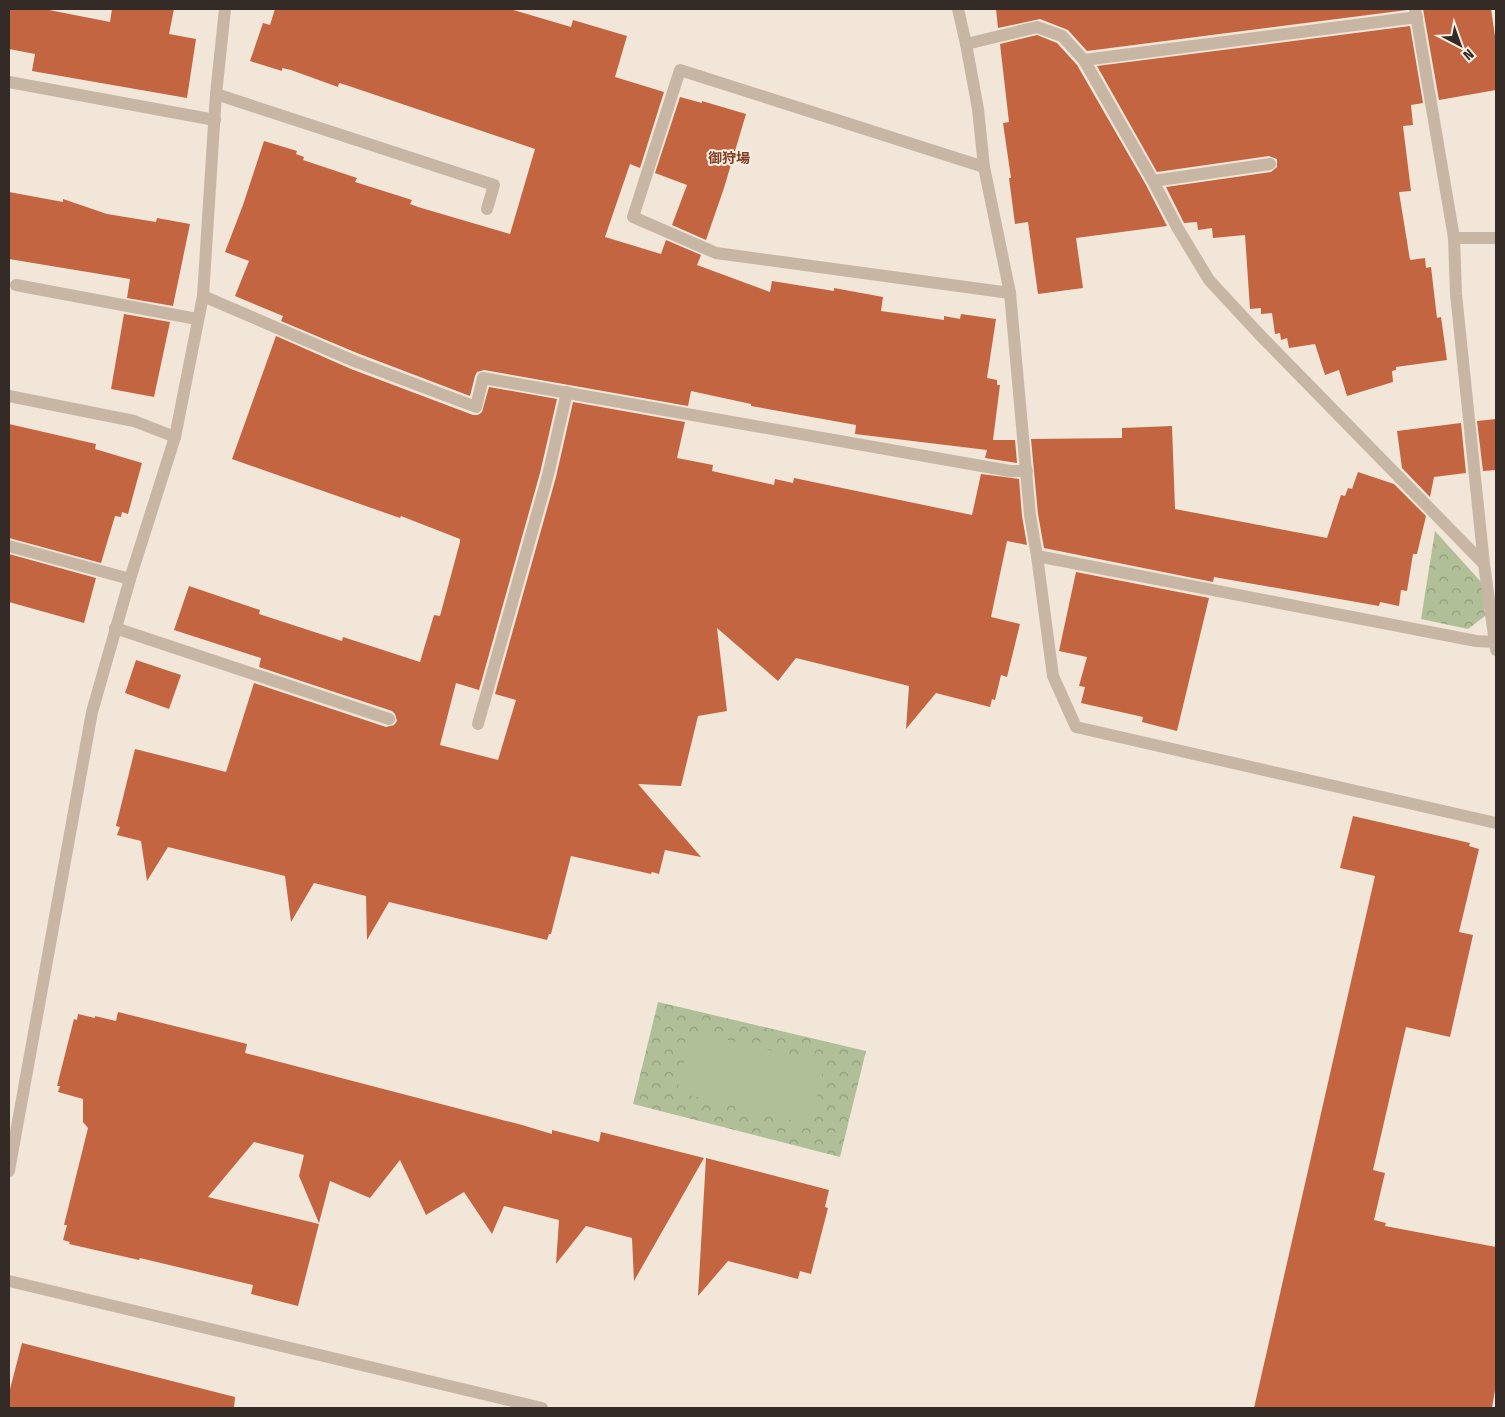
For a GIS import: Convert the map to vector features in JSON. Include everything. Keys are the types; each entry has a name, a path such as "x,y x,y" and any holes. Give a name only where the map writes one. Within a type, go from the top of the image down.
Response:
{"street":[{"path":"9,1171 92,712 115,628 175,437 203,296 216,94 225,9"},
{"path":"958,9 978,109 984,167 1010,293 1030,515 1053,676 1076,727 1496,823"},
{"path":"1036,556 1496,645 1484,564 1456,294 1454,238 1416,13 1084,60"},
{"path":"966,44 1037,27 1062,36 1084,60 1177,227 1209,280 1484,564"},
{"path":"984,167 680,70 633,218 716,253 1010,293"},
{"path":"9,82 215,120"},
{"path":"216,94 494,185 486,209"},
{"path":"1153,181 1270,164"},
{"path":"1454,238 1496,238"},
{"path":"16,285 197,319"},
{"path":"203,296 354,361 476,407 483,378 1010,471 1027,471"},
{"path":"478,724 548,474 566,392"},
{"path":"9,396 134,421 175,437"},
{"path":"9,546 130,579"},
{"path":"115,628 389,719"},
{"path":"9,1280 542,1408"}],"green space":[{"path":"1435,531 1482,583 1485,616 1468,629 1421,619"},
{"path":"658,1002 866,1051 840,1157 633,1104"},
{"path":"692,1031 825,1064 810,1125 677,1092"}],"building":[{"path":"9,9 44,9 110,22 112,9 174,9 169,34 196,39 187,98 32,71 35,54 9,49"},
{"path":"275,9 510,9 571,27 573,20 627,36 615,77 664,92 640,168 630,164 605,237 661,254 666,240 701,255 697,265 770,292 772,281 834,291 834,288 883,297 881,311 944,320 944,316 960,319 961,314 996,319 987,378 997,380 997,385 1000,385 993,440 1015,440 1017,463 985,458 987,450 855,434 856,425 751,406 751,404 691,391 688,406 484,370 477,372 470,396 357,353 281,321 283,316 235,296 249,261 225,252 264,141 297,151 296,154 304,157 303,160 357,178 355,182 412,200 410,204 510,234 535,149 346,85 339,83 338,87 291,70 282,68 282,71 250,61 263,23 270,25"},
{"path":"996,9 1407,10 1087,51 1068,30 1040,19 998,28"},
{"path":"1423,9 1491,9 1496,43 1496,90 1439,100"},
{"path":"1410,26 1423,103 1411,105 1413,125 1403,126 1411,191 1399,192 1410,260 1425,258 1426,268 1431,267 1437,318 1441,317 1447,360 1396,367 1396,370 1392,371 1393,382 1347,396 1339,370 1325,375 1315,344 1289,348 1287,338 1281,340 1280,333 1275,334 1272,313 1261,314 1261,308 1250,309 1245,235 1213,238 1212,228 1198,230 1197,222 1184,223 1166,187 1271,172 1277,167 1277,159 1269,156 1157,172 1097,66"},
{"path":"1037,35 1057,43 1077,65 1146,185 1167,226 1076,238 1083,288 1038,294 1028,222 1015,224 1003,123 1009,122 1000,44"},
{"path":"680,97 702,103 702,101 746,114 706,240 672,225 687,185 655,173"},
{"path":"9,192 63,202 63,199 107,214 156,222 157,218 190,224 173,306 127,298 130,279 9,259"},
{"path":"124,314 170,322 154,397 111,389"},
{"path":"276,336 351,369 473,415 478,415 482,412 489,387 557,399 540,473 479,690 456,683 440,745 498,760 516,700 495,694 556,477 573,402 685,422 677,458 713,465 712,471 774,485 775,479 793,483 794,478 972,515 981,474 1019,479 1027,545 1007,541 991,617 1020,624 1007,677 1001,675 995,700 992,699 990,707 936,693 906,729 909,686 796,658 778,681 717,628 727,711 698,716 681,786 638,784 701,857 665,850 659,874 652,872 651,874 571,856 551,934 549,934 547,940 389,902 367,940 366,896 314,883 291,922 285,876 168,847 147,881 141,841 117,835 120,827 116,826 135,749 226,772 254,683 386,727 394,725 397,721 392,711 259,667 261,658 174,630 189,586 260,610 259,614 342,641 343,637 420,662 434,615 440,616 460,542 460,539 401,516 400,518 232,459"},
{"path":"1496,419 1496,470 1483,471 1477,421"},
{"path":"1461,423 1466,473 1434,477 1430,497 1402,468 1397,431"},
{"path":"9,424 96,444 95,449 142,463 128,514 122,512 121,517 115,516 101,563 9,538"},
{"path":"1172,426 1175,509 1327,538 1341,495 1345,496 1348,488 1352,489 1358,472 1394,484 1426,516 1417,554 1413,554 1407,591 1401,590 1399,606 1380,602 1379,606 1214,577 1213,582 1044,548 1038,514 1031,439 1122,438 1122,428"},
{"path":"9,554 96,578 84,623 9,602"},
{"path":"1076,572 1209,598 1177,731 1142,722 1143,717 1081,703 1085,687 1079,686 1087,657 1059,651"},
{"path":"136,660 181,675 169,709 125,693"},
{"path":"1353,816 1470,843 1469,846 1479,849 1459,932 1473,935 1450,1037 1406,1027 1373,1170 1385,1173 1374,1220 1386,1223 1385,1226 1496,1247 1496,1384 1492,1408 1254,1408 1375,876 1340,868"},
{"path":"118,1012 247,1044 245,1053 552,1134 552,1130 599,1142 601,1132 704,1158 634,1281 632,1238 586,1226 556,1264 559,1220 504,1206 492,1234 464,1192 426,1215 400,1160 370,1198 330,1181 319,1223 299,1176 304,1155 254,1142 208,1197 319,1224 298,1306 251,1294 253,1285 140,1258 139,1260 69,1244 70,1242 63,1240 67,1225 64,1225 88,1128 83,1122 83,1099 58,1092 60,1086 57,1086 74,1019 77,1020 78,1014 116,1021"},
{"path":"706,1158 829,1190 825,1207 828,1208 811,1274 800,1271 798,1279 728,1261 698,1296"},
{"path":"22,1343 235,1397 234,1408 9,1408 9,1393"}],"district":[{"name":"御狩場","path":"729,158"}]}
